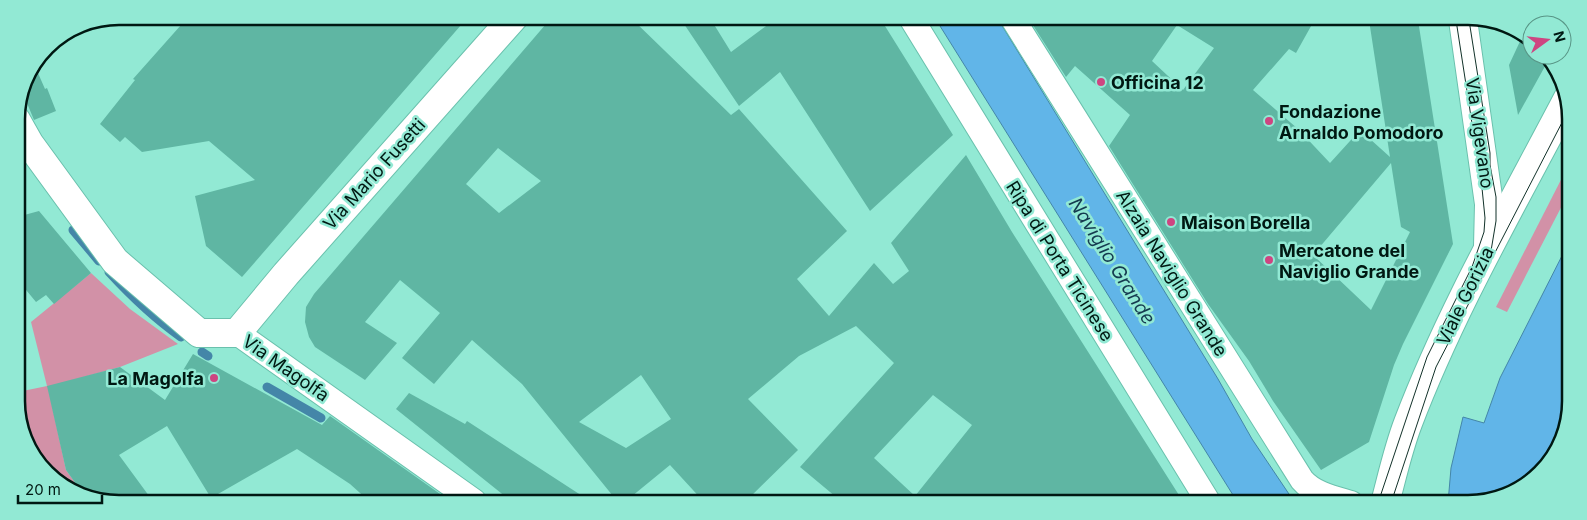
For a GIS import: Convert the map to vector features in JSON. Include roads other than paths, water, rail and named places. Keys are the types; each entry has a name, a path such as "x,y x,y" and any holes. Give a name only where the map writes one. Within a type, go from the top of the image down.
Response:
{"street":[{"name":"Via Mario Fusetti","path":"238,333 286,274 507,25"},
{"name":"Ripa di Porta Ticinese","path":"915,25 1204,495"},
{"name":"Alzaia Naviglio Grande","path":"1017,25 1302,480 1316,492 1326,495"},
{"name":"Via Vigevano","path":"1464,25 1489,204 1488,246"},
{"name":"Viale Gorizia","path":"1387,495 1407,425 1425,380 1488,246 1510,210 1562,110"},
{"name":"Via Magolfa","path":"25,136 115,261 199,333 238,333 466,495"}],"water":[{"name":"Naviglio Grande","path":"939,25 1002,25 1218,379 1252,439 1290,495 1233,495"},
{"path":"1562,256 1562,401 1559,425 1555,437 1539,463 1525,476 1515,482 1492,492 1474,495 1449,495 1451,468 1463,417 1484,423 1500,378"}],"waterway":[{"path":"73,230 99,261"},
{"path":"109,272 143,307 181,337"},
{"path":"202,352 208,356"},
{"path":"267,387 321,418"}],"tram line":[{"path":"1381,495 1427,357 1472,267 1484,232 1485,218 1482,188 1457,25"},
{"path":"1470,25 1496,197 1496,221 1491,251"},
{"path":"1394,495 1436,367 1562,123"}],"place":[{"name":"Officina 12","path":"1101,82"},
{"name":"Fondazione Arnaldo Pomodoro","path":"1269,121"},
{"name":"Maison Borella","path":"1171,222"},
{"name":"Mercatone del Naviglio Grande","path":"1269,260"},
{"name":"La Magolfa","path":"214,378"}]}
